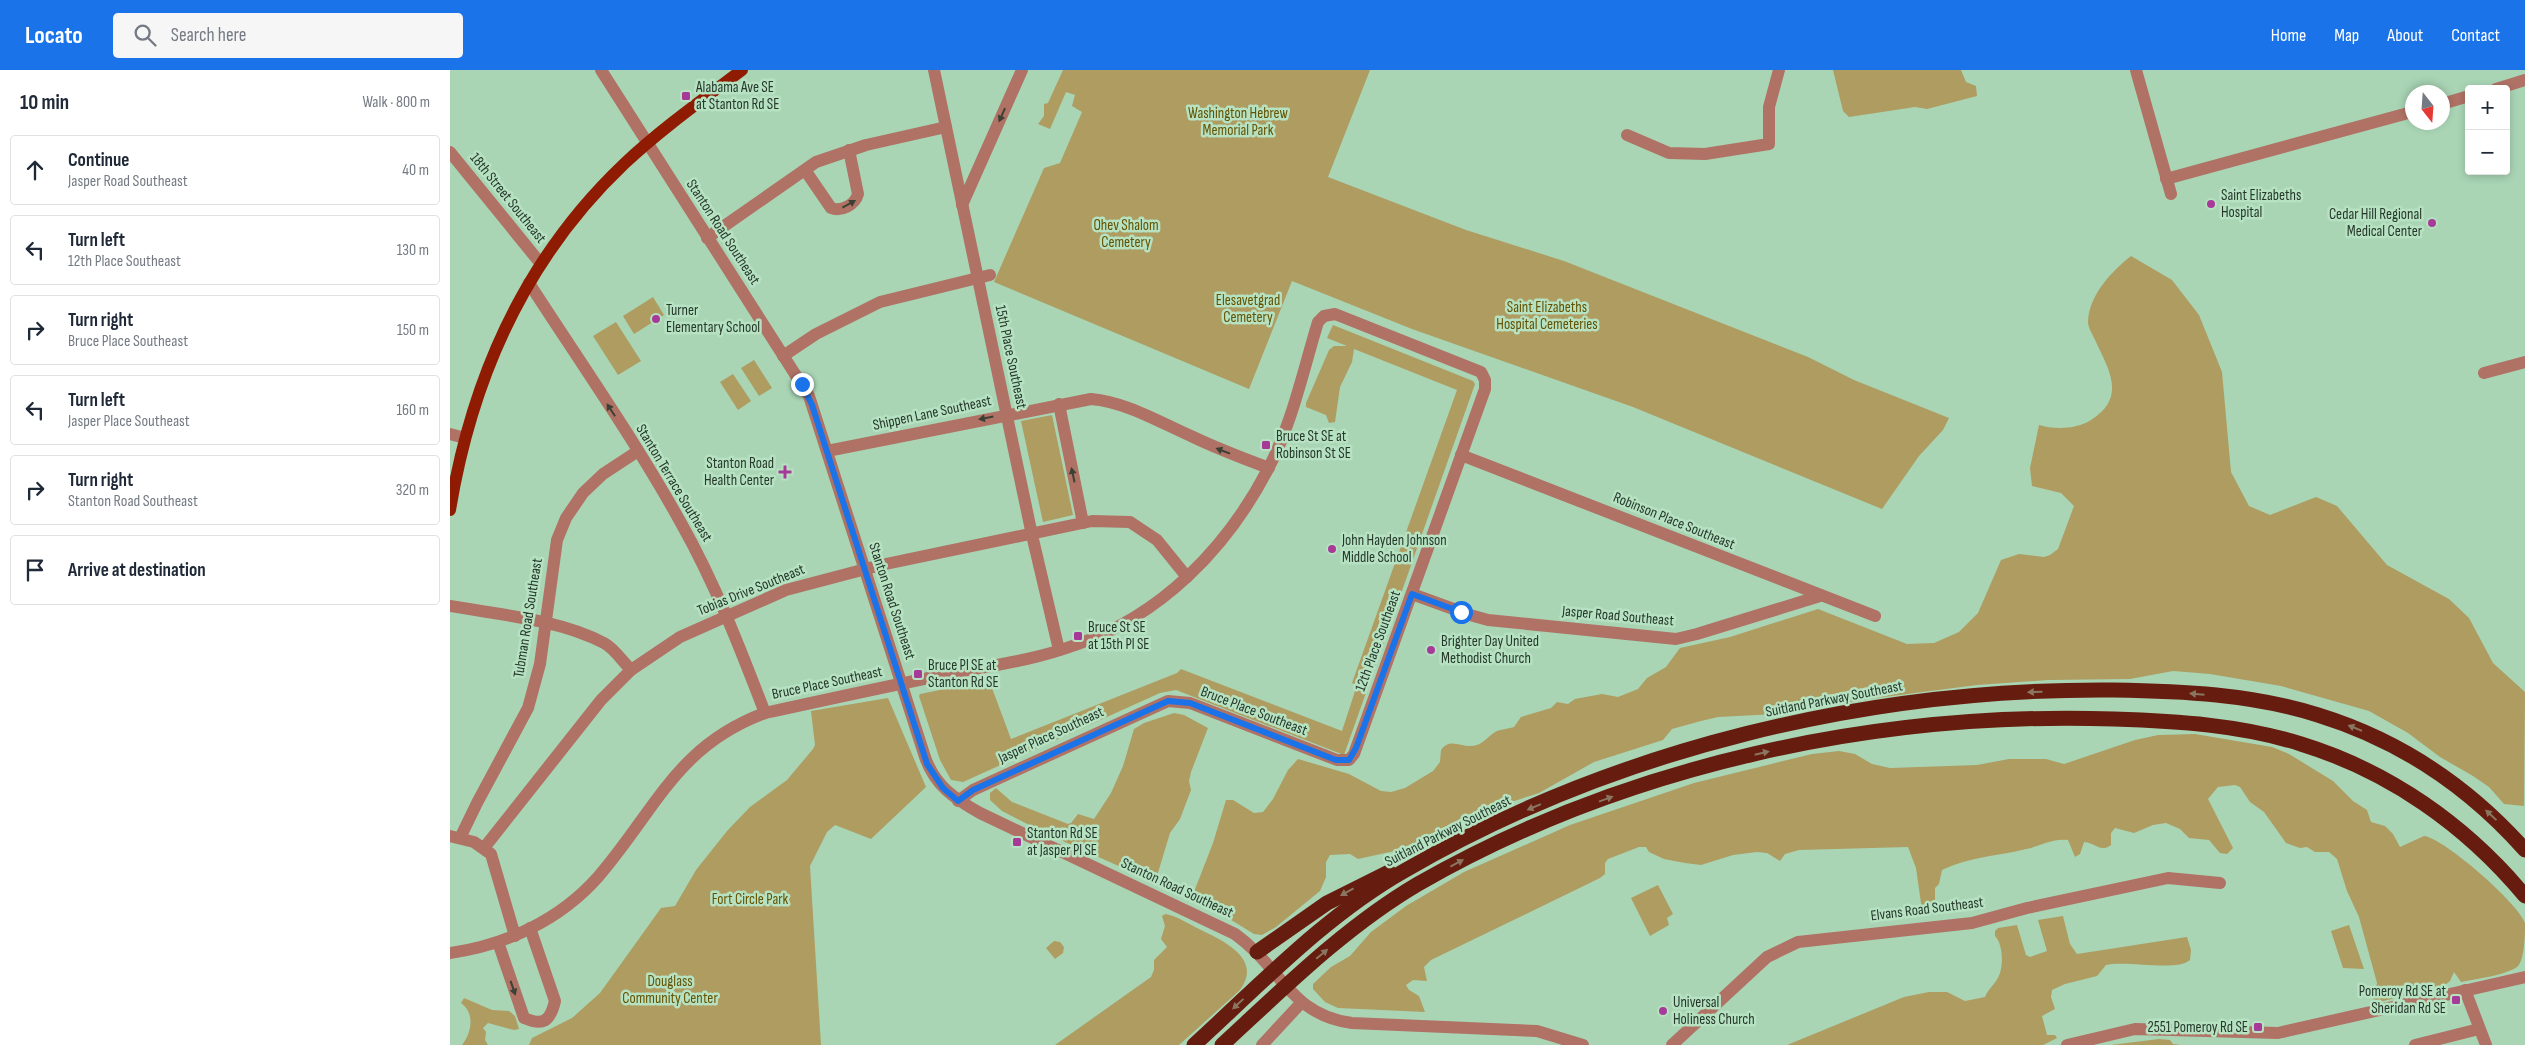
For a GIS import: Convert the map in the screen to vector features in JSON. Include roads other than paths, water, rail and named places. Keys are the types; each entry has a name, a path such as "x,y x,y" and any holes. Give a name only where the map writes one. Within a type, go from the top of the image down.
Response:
{"highway":[{"name":"Suitland Parkway Southeast","path":"1194,1045 1306,942 1387,881 1439,851 1590,784 1678,754 1760,731 1834,715 1912,703 1998,694 2087,690 2168,692 2226,697 2282,706 2335,721 2389,743 2437,771 2480,805 2525,850"},
{"path":"1222,1045 1343,937 1397,897 1469,856 1569,813 1658,782 1757,754 1855,735 1957,723 2065,718 2150,720 2236,729 2302,744 2362,768 2414,797 2474,842 2525,896"},
{"path":"1257,952 1316,911 1352,889 1439,851"}],"main road":[{"path":"450,510 465,438 484,375 506,324 541,264 567,227 597,191 624,164 683,114 742,70"}],"street":[{"name":"Stanton Road Southeast","path":"601,70 808,396 932,773 943,788 958,801 991,818 1225,929 1257,952 1301,1003 1320,1015 1344,1022 1537,1031 1583,1045"},
{"name":"15th Place Southeast","path":"934,70 962,205 984,277 1007,414 1032,535 1060,650"},
{"path":"962,205 1022,70"},
{"path":"1627,135 1669,153 1705,154 1769,144 1769,107 1779,70"},
{"path":"2136,70 2171,194"},
{"path":"2509,85 2525,80"},
{"path":"2450,102 2465,97"},
{"path":"2166,179 2405,114"},
{"path":"707,238 804,170 833,155 946,127"},
{"path":"804,170 831,208 838,209 851,204 858,194 849,150"},
{"name":"18th Street Southeast","path":"450,152 541,264"},
{"path":"783,356 823,330 880,302 984,277"},
{"name":"Stanton Terrace Southeast","path":"529,283 638,450 681,522 727,615 765,712"},
{"name":"12th Place Southeast","path":"1327,315 1335,314 1378,330 1476,369 1484,377 1484,389 1354,754 1346,761 1336,760"},
{"name":"Bruce Place Southeast","path":"450,953 498,942 515,936 560,911 599,876 682,767 702,747 743,722 765,712 1060,650 1089,640 1148,608 1205,560 1231,528 1268,468 1289,415 1318,322 1327,315"},
{"path":"2484,373 2525,362"},
{"name":"Shippen Lane Southeast","path":"827,451 1091,398 1107,400 1268,468"},
{"path":"1059,404 1083,523"},
{"path":"450,434 465,438"},
{"name":"Tubman Road Southeast","path":"455,837 477,802 528,708 540,664 544,623 557,540 566,518 583,493 603,474 638,450"},
{"name":"Robinson Place Southeast","path":"1461,455 1875,616"},
{"name":"Tobias Drive Southeast","path":"484,848 601,700 630,670 664,646 727,615 786,590 865,569 1083,523 1108,520 1130,522 1157,540 1187,577"},
{"name":"Jasper Road Southeast","path":"1412,594 1484,619 1676,639 1820,596"},
{"path":"450,606 544,623 579,633 606,644 630,670"},
{"name":"Bruce Place Southeast","path":"1159,703 1179,700 1190,703 1336,760"},
{"name":"Jasper Place Southeast","path":"958,801 973,790 1159,703"},
{"path":"455,837 484,848 491,854 515,936"},
{"name":"Elvans Road Southeast","path":"1672,1045 1767,957 1798,942 1972,923 2027,908 2168,878 2220,883"},
{"path":"498,942 524,1018 536,1024 544,1022 552,1012 555,1001 530,928"},
{"path":"2067,1045 2114,1032 2145,1028 2278,1033 2525,978"},
{"path":"2465,990 2486,1045"},
{"path":"1262,1045 1301,1003"},
{"path":"2415,1045 2479,1029"}],"place":[{"name":"Alabama Ave SE at Stanton Rd SE","path":"686,96"},
{"name":"Saint Elizabeths Hospital","path":"2211,204"},
{"name":"Cedar Hill Regional Medical Center","path":"2432,223"},
{"name":"Turner Elementary School","path":"656,319"},
{"name":"Bruce St SE at Robinson St SE","path":"1266,445"},
{"name":"Stanton Road Health Center","path":"785,472"},
{"name":"John Hayden Johnson Middle School","path":"1332,549"},
{"name":"Bruce St SE at 15th Pl SE","path":"1078,636"},
{"name":"Brighter Day United Methodist Church","path":"1431,650"},
{"name":"Bruce Pl SE at Stanton Rd SE","path":"918,674"},
{"name":"Stanton Rd SE at Jasper Pl SE","path":"1017,842"},
{"name":"Pomeroy Rd SE at Sheridan Rd SE","path":"2456,1000"},
{"name":"Universal Holiness Church","path":"1663,1011"},
{"name":"2551 Pomeroy Rd SE","path":"2258,1027"}],"park label":[{"name":"Washington Hebrew Memorial Park","path":"1238,122"},
{"name":"Ohev Shalom Cemetery","path":"1126,234"},
{"name":"Elesavetgrad Cemetery","path":"1248,308"},
{"name":"Saint Elizabeths Hospital Cemeteries","path":"1547,316"},
{"name":"Fort Circle Park","path":"750,899"},
{"name":"Douglass Community Center","path":"670,990"}]}
